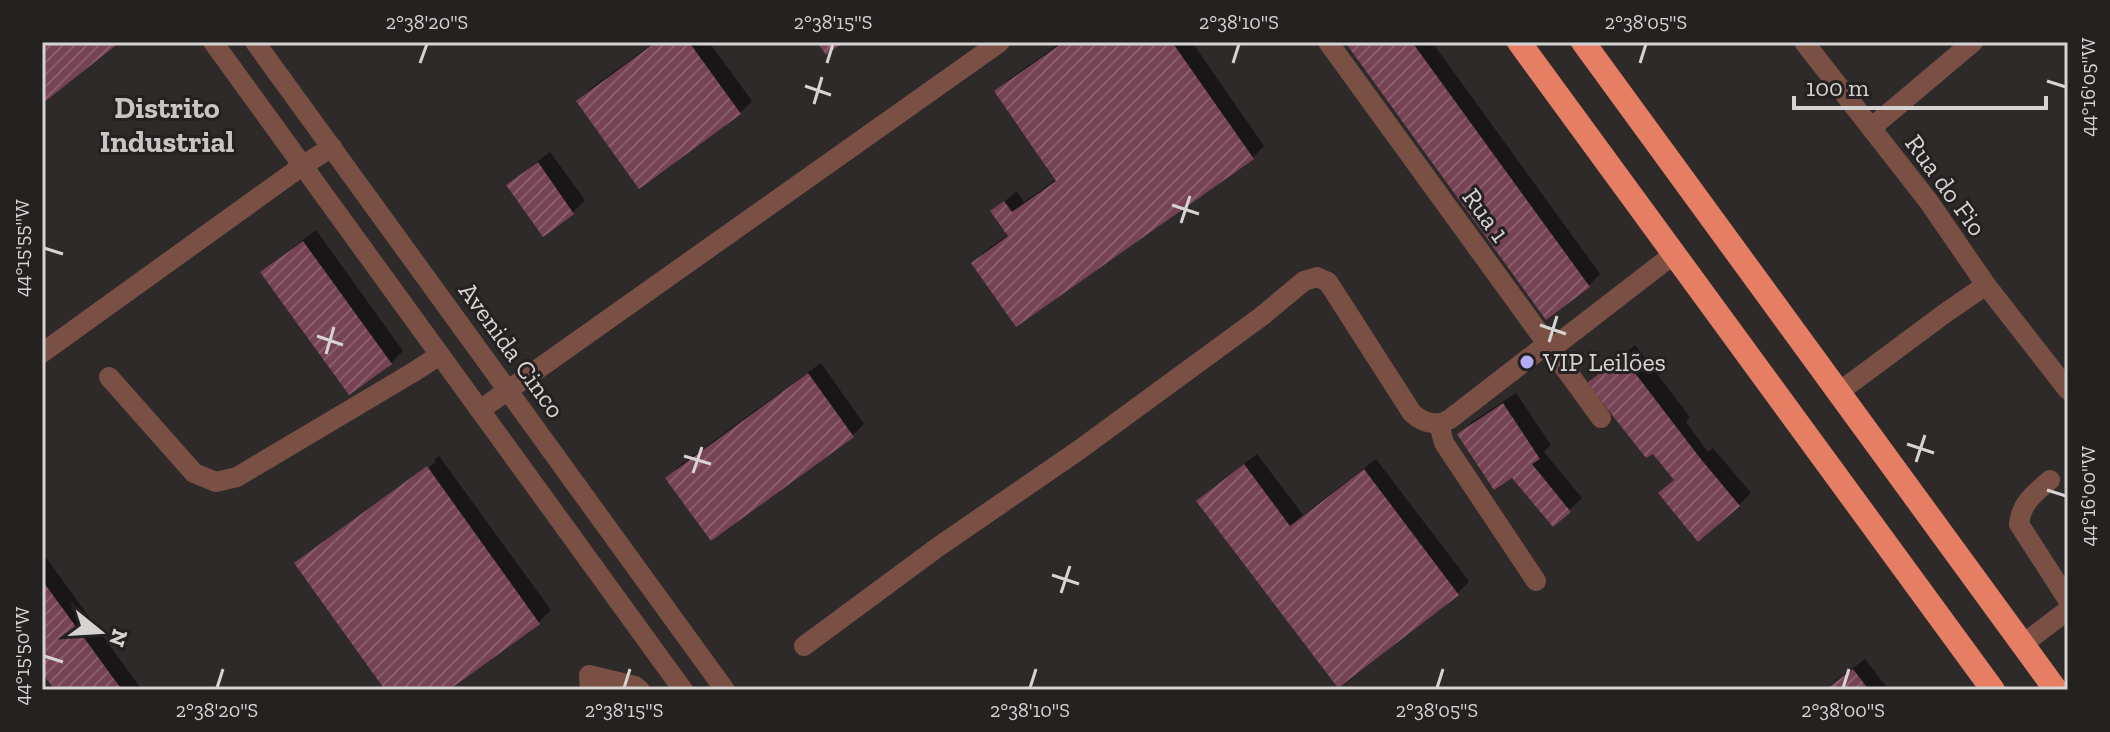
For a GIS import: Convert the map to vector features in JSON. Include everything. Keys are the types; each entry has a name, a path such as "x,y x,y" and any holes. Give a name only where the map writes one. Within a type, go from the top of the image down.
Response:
{"highway":[{"path":"1519,42 1993,690"},
{"path":"1583,42 2056,690"}],"street":[{"path":"213,42 683,690"},
{"name":"Avenida Cinco","path":"255,42 725,690"},
{"path":"480,410 1000,42"},
{"name":"Rua 1","path":"1328,42 1601,418"},
{"name":"Rua do Fio","path":"1804,42 1929,202 1986,285 2068,390"},
{"path":"1871,128 1973,42"},
{"path":"42,353 332,147"},
{"path":"804,646 938,547 1079,450 1262,316 1304,281 1322,278 1328,282 1412,413 1423,421 1439,424 1674,254"},
{"path":"1839,392 1986,285"},
{"path":"109,377 194,473 216,482 237,477 440,355"},
{"path":"1439,424 1444,443 1536,581"},
{"path":"2050,480 2025,502 2019,524 2068,600"},
{"path":"2023,644 2068,610"},
{"path":"590,690 589,675 635,686 640,690"}],"building":[{"path":"42,42 120,42 42,104"},
{"path":"656,42 689,42 741,114 639,189 576,101"},
{"path":"817,42 844,42 826,55"},
{"path":"1064,42 1172,42 1254,159 1016,327 971,263 1008,236 990,211 1004,201 1012,212 1056,181 994,91"},
{"path":"1345,42 1412,42 1590,287 1546,320"},
{"path":"538,162 574,214 543,237 506,185"},
{"path":"303,241 392,364 349,395 260,272"},
{"path":"1622,356 1740,506 1698,542 1658,493 1674,480 1653,454 1646,458 1587,383"},
{"path":"808,373 854,437 711,541 665,478"},
{"path":"1503,403 1540,459 1532,464 1571,512 1553,527 1512,478 1494,490 1457,434"},
{"path":"1244,464 1290,526 1364,469 1459,595 1338,688 1196,501"},
{"path":"427,466 540,624 449,690 385,690 294,563"},
{"path":"42,580 122,690 55,690 42,673"},
{"path":"1853,669 1869,690 1825,690"}],"place":[{"name":"VIP Leilões","path":"1527,362"}],"district":[{"name":"Distrito Industrial","path":"167,125"}]}
